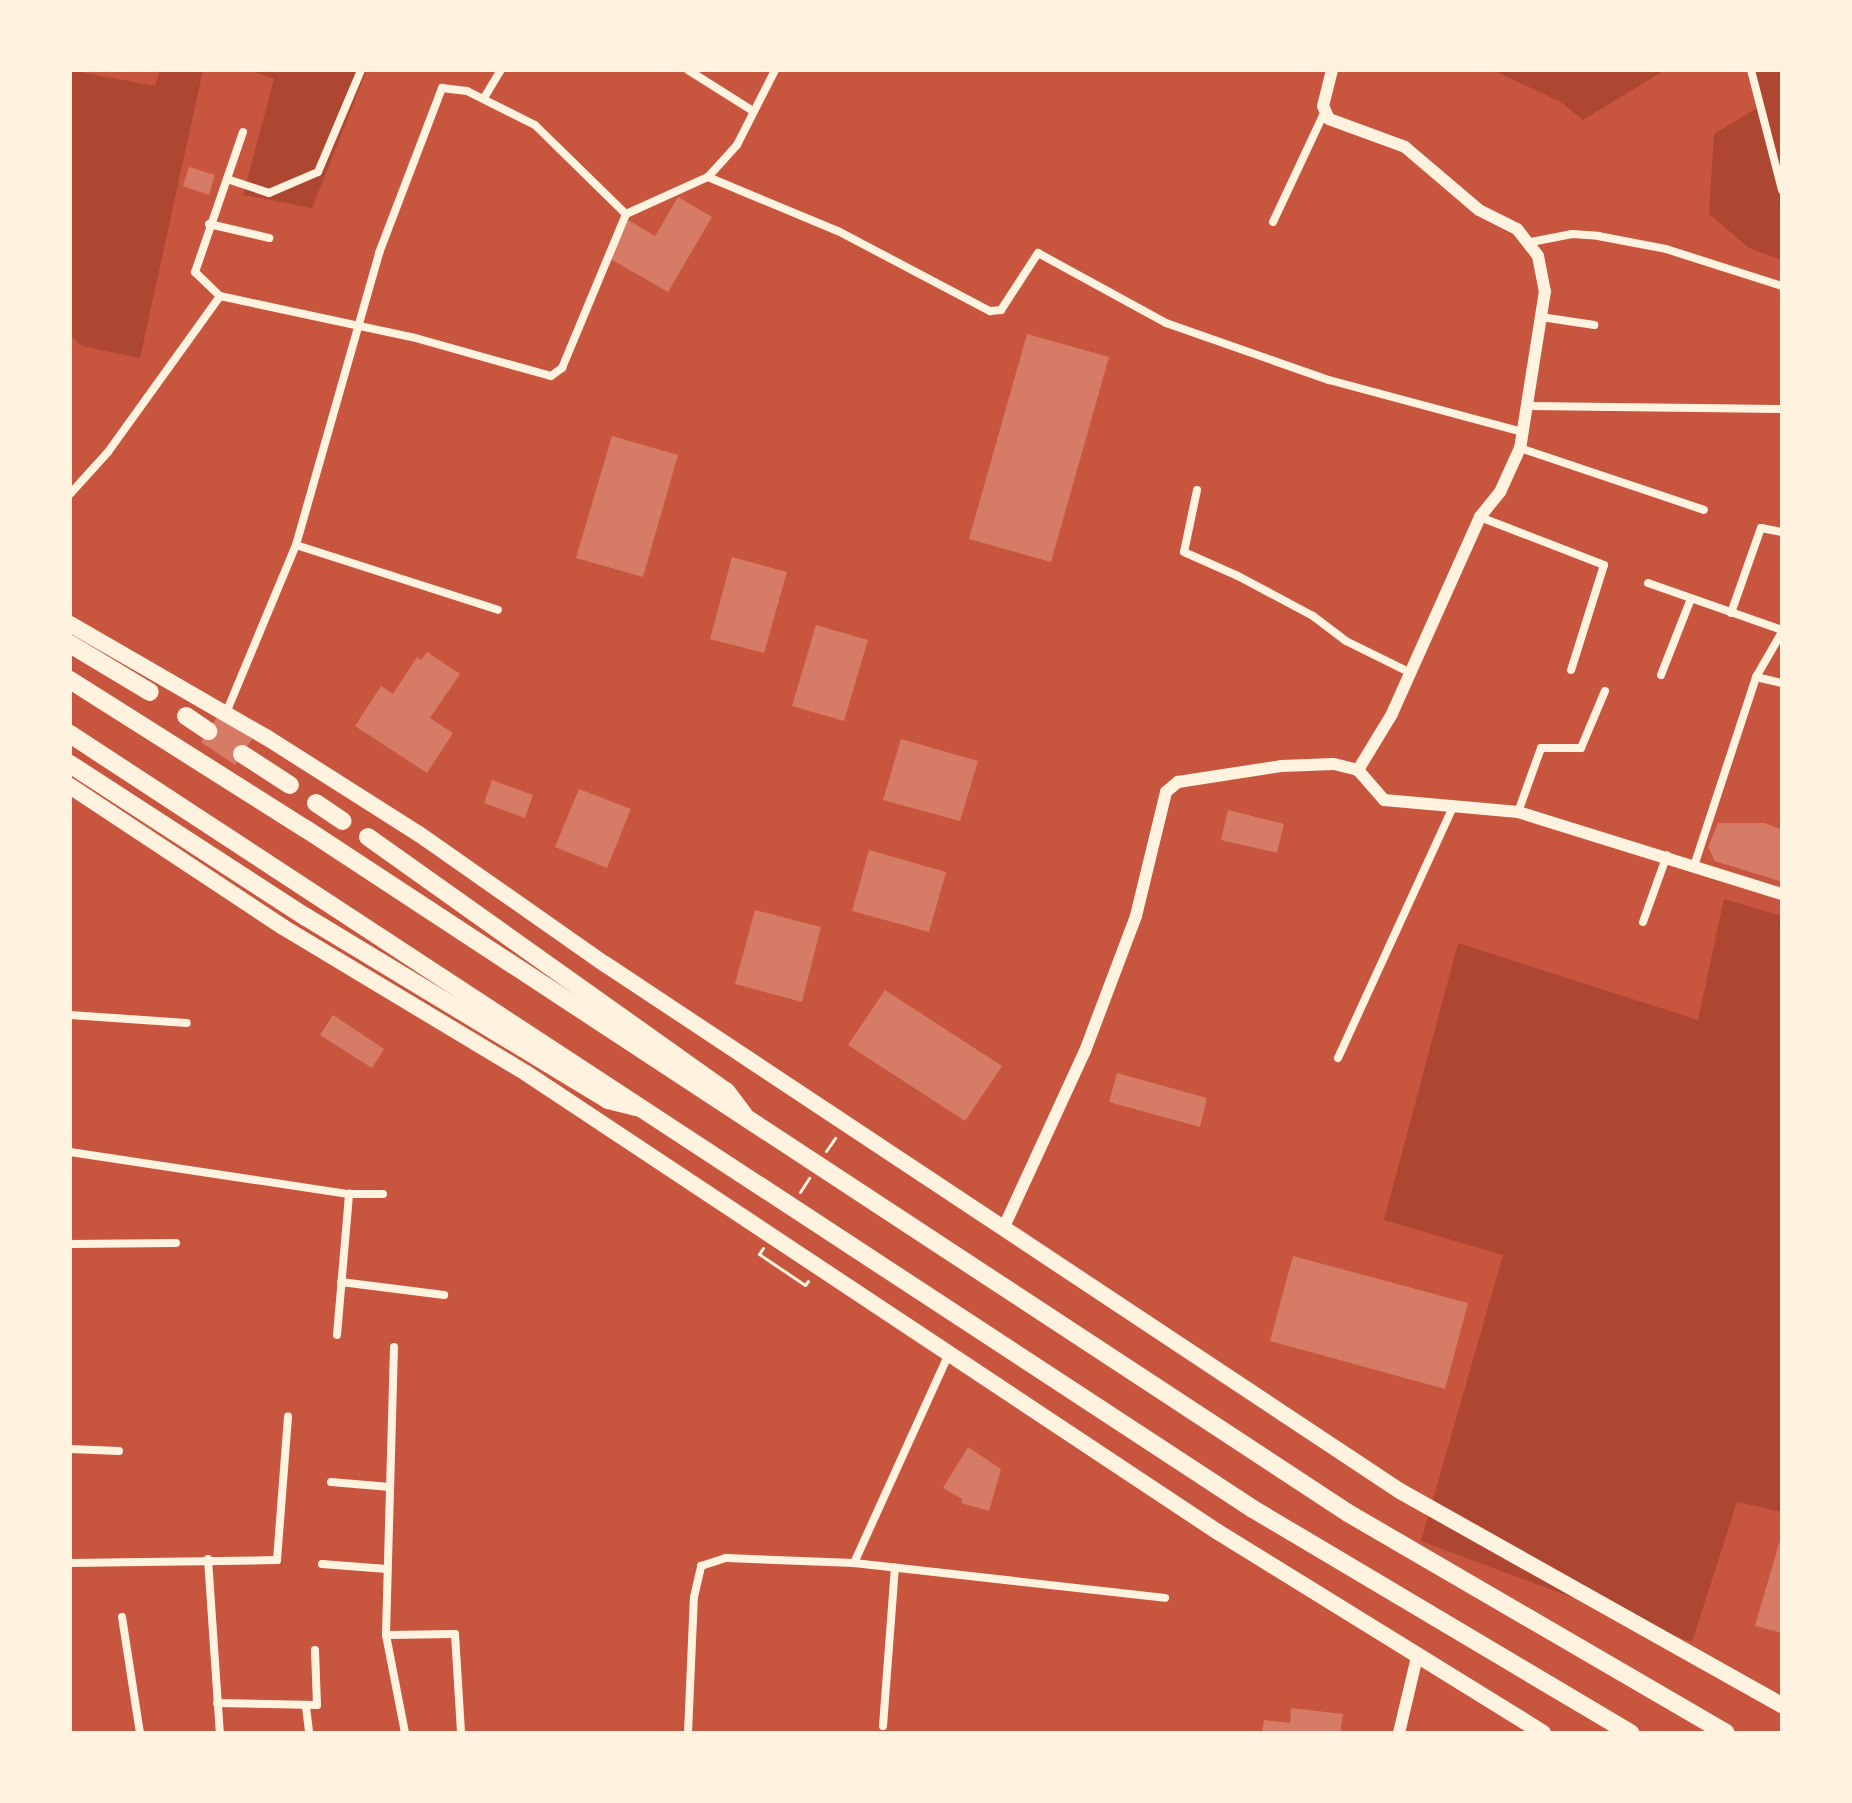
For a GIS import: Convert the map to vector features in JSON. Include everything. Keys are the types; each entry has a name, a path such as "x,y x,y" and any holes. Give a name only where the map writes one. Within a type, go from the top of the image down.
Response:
{"highway":[{"path":"70,624 226,714 419,834 1003,1229 1400,1491 1782,1705"},
{"path":"70,644 150,692"},
{"path":"70,680 306,829 1348,1513 1726,1733"},
{"path":"186,716 208,731"},
{"path":"70,734 647,1109 1253,1509 1630,1733"},
{"path":"242,754 290,785"},
{"path":"70,764 306,917 608,1100 647,1109"},
{"path":"70,786 296,935 526,1073 948,1356 1417,1657 1543,1733"},
{"path":"316,803 343,821"},
{"path":"368,837 726,1091 740,1104 745,1119"}],"street":[{"path":"227,179 269,193 318,172 361,70"},
{"path":"484,98 501,70"},
{"path":"688,70 753,111"},
{"path":"243,132 195,272 220,296 359,325 558,375 626,214 708,177 737,145 775,70"},
{"path":"1273,222 1324,113 1332,70"},
{"path":"1751,70 1782,190"},
{"path":"226,714 296,545 379,253 442,88 448,85 484,98 535,125 626,214"},
{"path":"1324,113 1335,124 1405,147 1479,210 1531,242 1543,271 1541,317 1520,448 1500,492 1480,517 1411,673 1358,770"},
{"path":"708,177 838,231 990,311 1001,310 1038,253 1166,323 1329,380 1523,432"},
{"path":"209,224 269,238"},
{"path":"1531,242 1572,234 1666,249 1782,286"},
{"path":"70,494 108,452 220,296"},
{"path":"1541,317 1594,325"},
{"path":"1529,406 1782,409"},
{"path":"1520,448 1704,510"},
{"path":"1197,490 1184,552 1313,616 1346,641 1411,673"},
{"path":"1480,517 1604,565 1571,670"},
{"path":"1731,613 1761,528 1782,532"},
{"path":"296,545 498,610"},
{"path":"1648,583 1690,601 1782,631 1756,677 1695,863"},
{"path":"1661,675 1690,601"},
{"path":"1756,677 1782,683"},
{"path":"1518,812 1541,748 1581,748 1605,691"},
{"path":"1003,1229 1085,1051 1129,935 1169,788 1195,778 1304,763 1358,770 1384,800 1518,812 1695,863 1782,894"},
{"path":"1338,1058 1453,807"},
{"path":"1643,922 1667,855"},
{"path":"70,1015 187,1023"},
{"path":"70,1152 349,1194 383,1194"},
{"path":"337,1335 349,1194"},
{"path":"70,1244 176,1243"},
{"path":"341,1282 444,1295"},
{"path":"394,1347 386,1635 405,1733"},
{"path":"854,1563 948,1356"},
{"path":"70,1563 277,1560 288,1416"},
{"path":"70,1449 119,1451"},
{"path":"331,1482 390,1487"},
{"path":"688,1733 694,1597 701,1566 726,1558 854,1563 1165,1598"},
{"path":"208,1559 220,1733"},
{"path":"322,1564 387,1569"},
{"path":"883,1726 895,1567"},
{"path":"122,1617 140,1733"},
{"path":"386,1635 455,1634 461,1733"},
{"path":"217,1703 306,1707 319,1698 315,1650"},
{"path":"1399,1733 1417,1657"},
{"path":"306,1707 309,1733"}],"path":[{"path":"818,1164 843,1125"},
{"path":"793,1202 810,1177"},
{"path":"767,1241 759,1254 805,1285"}],"shaded area":[{"path":"70,70 155,86 160,70 203,70 140,358 82,346 70,335"},
{"path":"248,70 367,70 312,208 243,195 274,79"},
{"path":"1492,70 1665,70 1583,120 1561,102"},
{"path":"1749,70 1782,70 1782,260 1749,248 1709,214 1714,134 1762,105"},
{"path":"1724,899 1782,916 1782,1512 1737,1502 1692,1642 1421,1541 1503,1255 1384,1220 1458,943 1698,1020"}],"building":[{"path":"189,167 215,175 209,195 183,186"},
{"path":"678,197 712,217 668,292 607,257 628,220 655,236"},
{"path":"1027,334 1109,357 1051,562 969,539"},
{"path":"612,436 678,455 643,577 576,558"},
{"path":"732,557 787,572 764,653 710,639"},
{"path":"816,625 868,640 844,721 792,706"},
{"path":"427,652 460,674 430,718 453,733 427,773 355,726 381,686 393,694 417,657 421,660"},
{"path":"220,713 254,736 235,765 201,742"},
{"path":"901,739 978,761 960,821 883,800"},
{"path":"492,780 533,795 525,818 484,803"},
{"path":"579,789 631,809 607,868 555,847"},
{"path":"1228,810 1284,824 1277,853 1221,840"},
{"path":"1718,823 1765,823 1782,830 1782,882 1715,861 1708,847"},
{"path":"869,850 946,872 929,932 852,911"},
{"path":"755,910 821,927 802,1002 735,984"},
{"path":"885,990 1002,1066 965,1121 848,1045"},
{"path":"333,1015 384,1049 372,1068 320,1035"},
{"path":"1117,1073 1207,1098 1200,1127 1109,1102"},
{"path":"1293,1256 1468,1303 1445,1389 1270,1341"},
{"path":"968,1447 1001,1469 989,1511 961,1503 962,1499 943,1488"},
{"path":"1782,1533 1782,1633 1755,1626"},
{"path":"1291,1708 1343,1714 1340,1733 1262,1733 1264,1720 1290,1723"}]}
